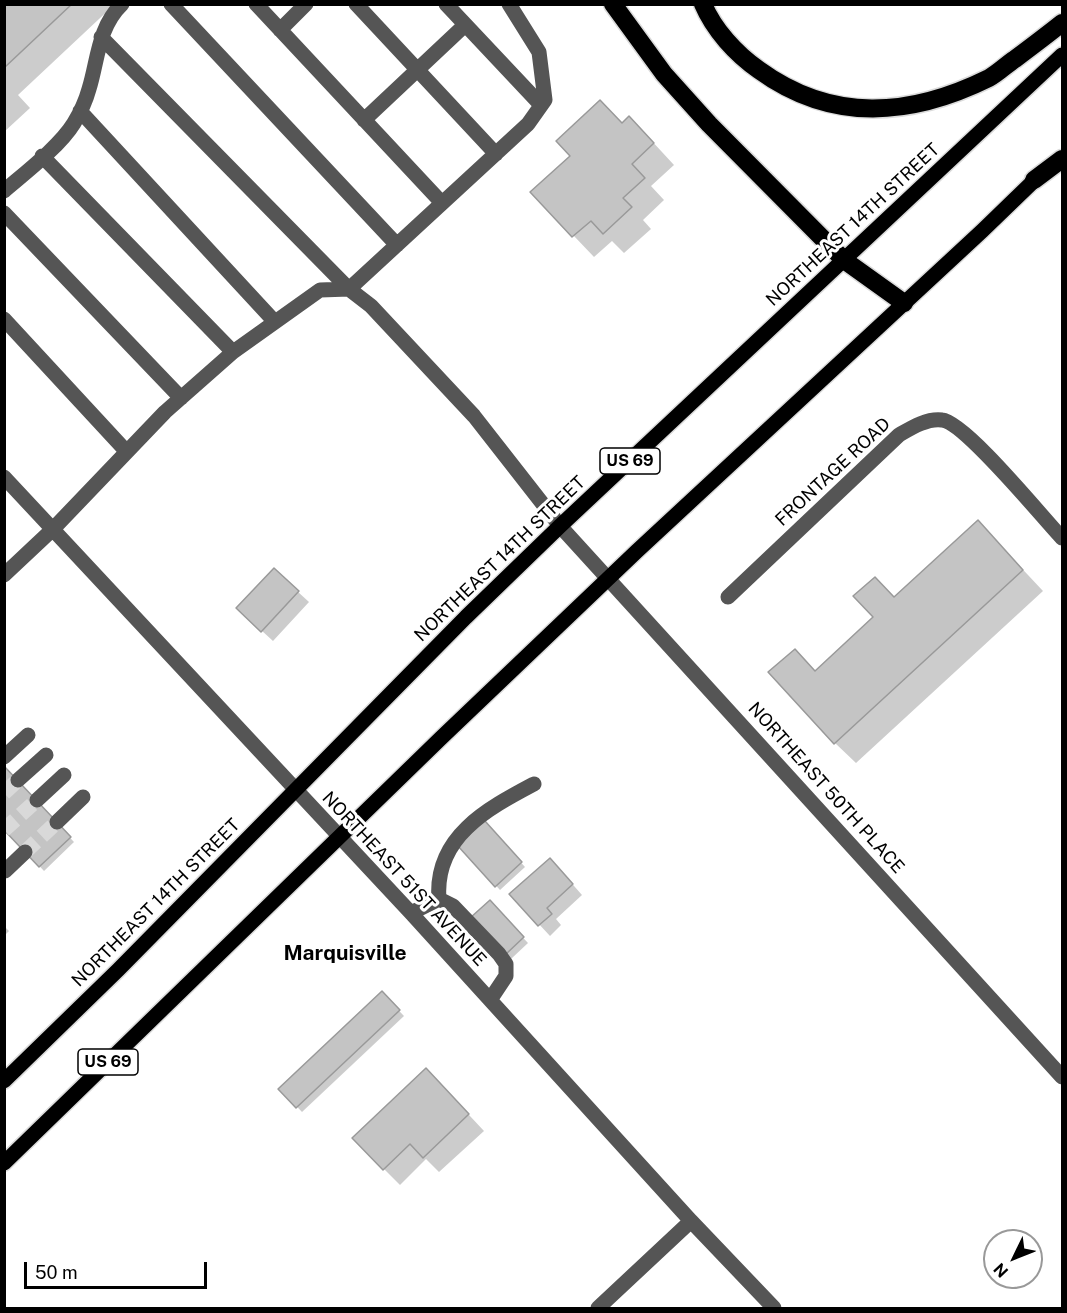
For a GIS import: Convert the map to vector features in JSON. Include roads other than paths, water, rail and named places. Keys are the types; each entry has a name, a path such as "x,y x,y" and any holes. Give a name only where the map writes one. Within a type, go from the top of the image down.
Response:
{"highway":[{"path":"613,4 664,74 709,124 844,260 904,303"},
{"path":"703,4 724,37 747,61 777,83 808,98 843,107 875,109 909,106 941,98 991,77 1062,23"},
{"path":"1034,180 1062,159"}],"main road":[{"name":"NORTHEAST 14TH STREET","path":"4,1081 118,970 560,525 1062,55"},
{"name":"US 69","path":"4,1163 441,738 982,231 1062,153"}],"street":[{"path":"4,191 73,124 89,91 101,37 116,10 122,4"},
{"path":"171,4 397,245"},
{"path":"256,4 442,203"},
{"path":"280,30 306,4"},
{"path":"356,4 496,154"},
{"path":"446,4 541,105"},
{"path":"4,574 53,529 126,451 233,352 320,290 349,289 528,124 545,100 538,52 509,4"},
{"path":"364,120 465,25"},
{"name":"NORTHEAST 50TH PLACE","path":"101,37 349,289 371,306 474,416 560,525 1062,1077"},
{"path":"80,111 275,322"},
{"path":"42,156 233,352"},
{"path":"4,213 181,398"},
{"path":"4,319 126,451"},
{"name":"FRONTAGE ROAD","path":"728,597 899,435 916,425 942,420 959,428 977,444 1062,538"},
{"name":"NORTHEAST 51ST AVENUE","path":"4,477 411,913 691,1221 774,1308"},
{"path":"4,757 28,735"},
{"path":"18,780 46,754"},
{"path":"37,800 64,775"},
{"path":"439,900 438,883 445,857 453,841 491,807 534,784"},
{"path":"57,822 83,797"},
{"path":"5,871 25,852"},
{"path":"411,913 439,900 453,906 499,954 506,964 506,976 490,1000"},
{"path":"598,1308 691,1221"}],"tunnel":[{"path":"4,793 18,780"},
{"path":"4,830 37,800"},
{"path":"25,852 57,822"}],"district":[{"name":"Marquisville","path":"345,954"}]}
